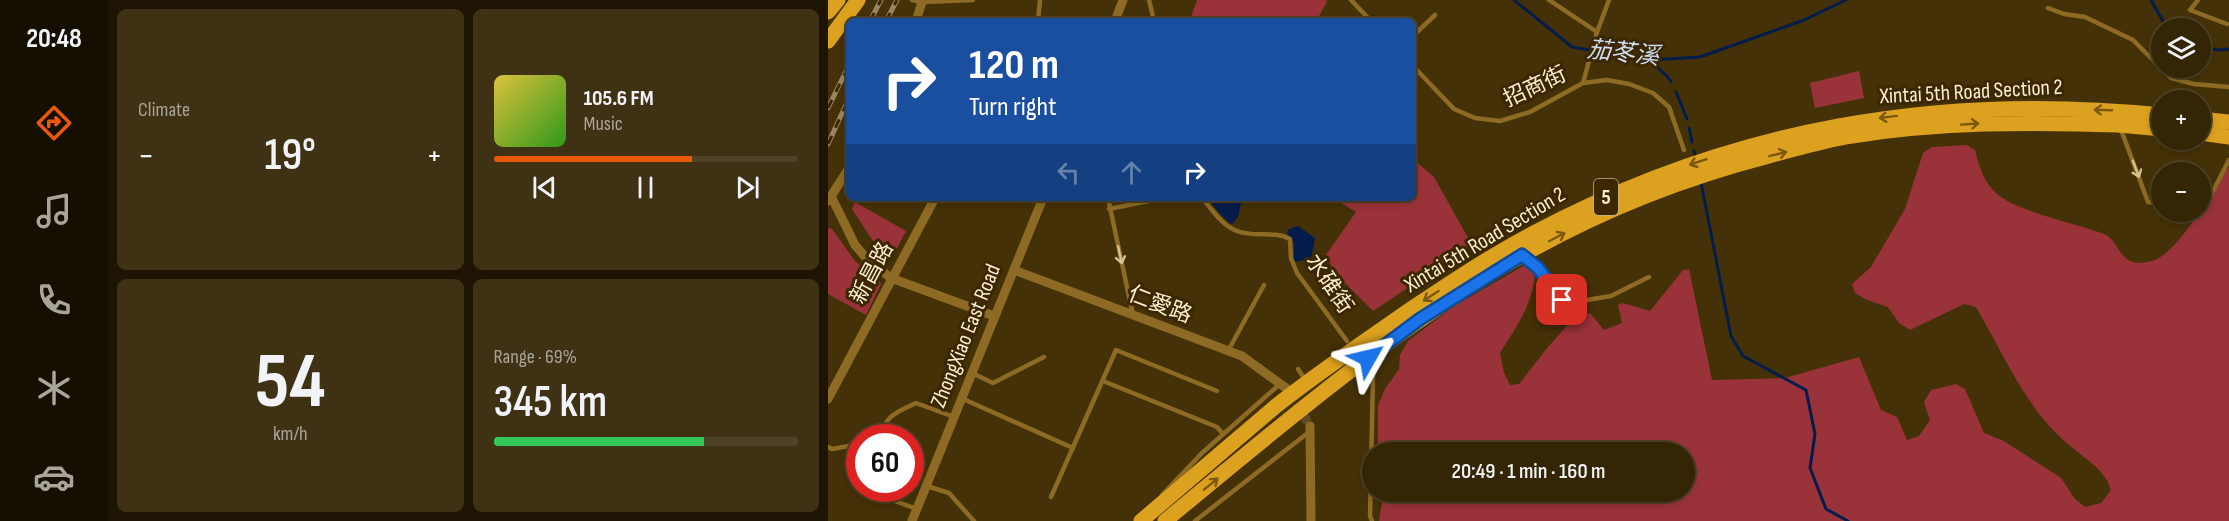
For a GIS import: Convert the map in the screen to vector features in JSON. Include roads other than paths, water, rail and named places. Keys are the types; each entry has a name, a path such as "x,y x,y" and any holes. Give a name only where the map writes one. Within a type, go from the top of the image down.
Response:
{"main road":[{"path":"828,12 838,0"},
{"path":"829,36 858,0"},
{"name":"Xintai 5th Road Section 2","path":"1166,521 1368,358 1420,319 1522,255 1574,228 1739,156 1803,131 1929,112 2013,108 2151,114"},
{"path":"2211,120 2229,122"},
{"name":"Xintai 5th Road Section 2","path":"1140,521 1279,404 1425,300 1529,235 1594,202 1648,180 1739,156 1851,136 1914,129 1975,123 2050,122 2151,128"},
{"path":"2211,135 2229,136"}],"street":[{"path":"1116,18 1123,0"},
{"path":"916,18 919,1"},
{"path":"846,172 829,198 855,245 867,259 891,278 994,316"},
{"name":"新昌路","path":"828,399 932,201"},
{"name":"ZhongXiao East Road","path":"912,521 1042,201"},
{"name":"仁愛路","path":"1014,270 1242,356 1283,386"},
{"path":"1310,428 1311,521"}],"lane":[{"path":"919,1 973,0"},
{"path":"1038,18 1040,0"},
{"path":"1149,0 1153,18"},
{"path":"1351,0 1368,18"},
{"path":"1549,0 1597,32"},
{"path":"1583,83 1597,32 1609,0"},
{"path":"2198,0 2190,10 2227,24"},
{"path":"2048,8 2064,14 2085,17 2133,40 2171,78 2194,84 2229,87"},
{"path":"1416,33 1435,15"},
{"name":"招商街","path":"1416,69 1454,109 1475,118 1500,121 1530,112 1583,83 1607,80 1629,84 1653,93 1669,107 1684,150"},
{"path":"2119,125 2148,202 2151,202"},
{"path":"2211,194 2229,160"},
{"path":"1108,201 1133,315"},
{"path":"1109,209 1148,201"},
{"name":"水碓街","path":"1205,201 1226,225 1238,232 1281,234 1290,239 1291,258 1297,273 1347,341"},
{"path":"1522,255 1538,268 1562,300 1569,303 1611,296 1649,277"},
{"path":"1228,351 1264,285"},
{"path":"1051,497 1116,350 1217,391"},
{"path":"972,373 993,383 1044,357"},
{"path":"1298,369 1308,383"},
{"path":"1372,521 1370,516 1373,376"},
{"path":"1103,381 1217,427 1223,434"},
{"path":"1140,521 1180,474 1223,434 1283,386"},
{"path":"961,398 1073,448"},
{"path":"884,424 892,414 916,403 954,417"},
{"path":"1195,521 1310,428"},
{"path":"828,447 832,449 846,446"},
{"path":"927,486 949,493 974,521"},
{"path":"898,502 917,509"}],"water":[{"path":"1209,201 1241,201 1238,217 1232,224"},
{"path":"1298,226 1315,238 1311,259 1294,262 1294,243 1287,233 1289,229"}],"waterway":[{"name":"茄苳溪","path":"1514,0 1572,47 1649,60 1700,57 1804,20 1846,0"},
{"name":"茄苳溪","path":"2151,0 2161,18"},
{"name":"茄苳溪","path":"2211,49 2229,49"},
{"path":"1649,60 1671,82"},
{"path":"1676,92 1687,119"},
{"path":"1689,128 1692,142"},
{"path":"1694,151 1696,158"},
{"path":"1701,182 1731,336 1743,356 1806,390 1815,434 1810,468 1826,509 1848,521"}],"tunnel":[{"path":"1289,392 1310,426"}],"railway":[{"path":"872,18 881,0"},
{"path":"888,18 897,0"},
{"path":"828,108 846,71"},
{"path":"828,144 846,105"}]}
